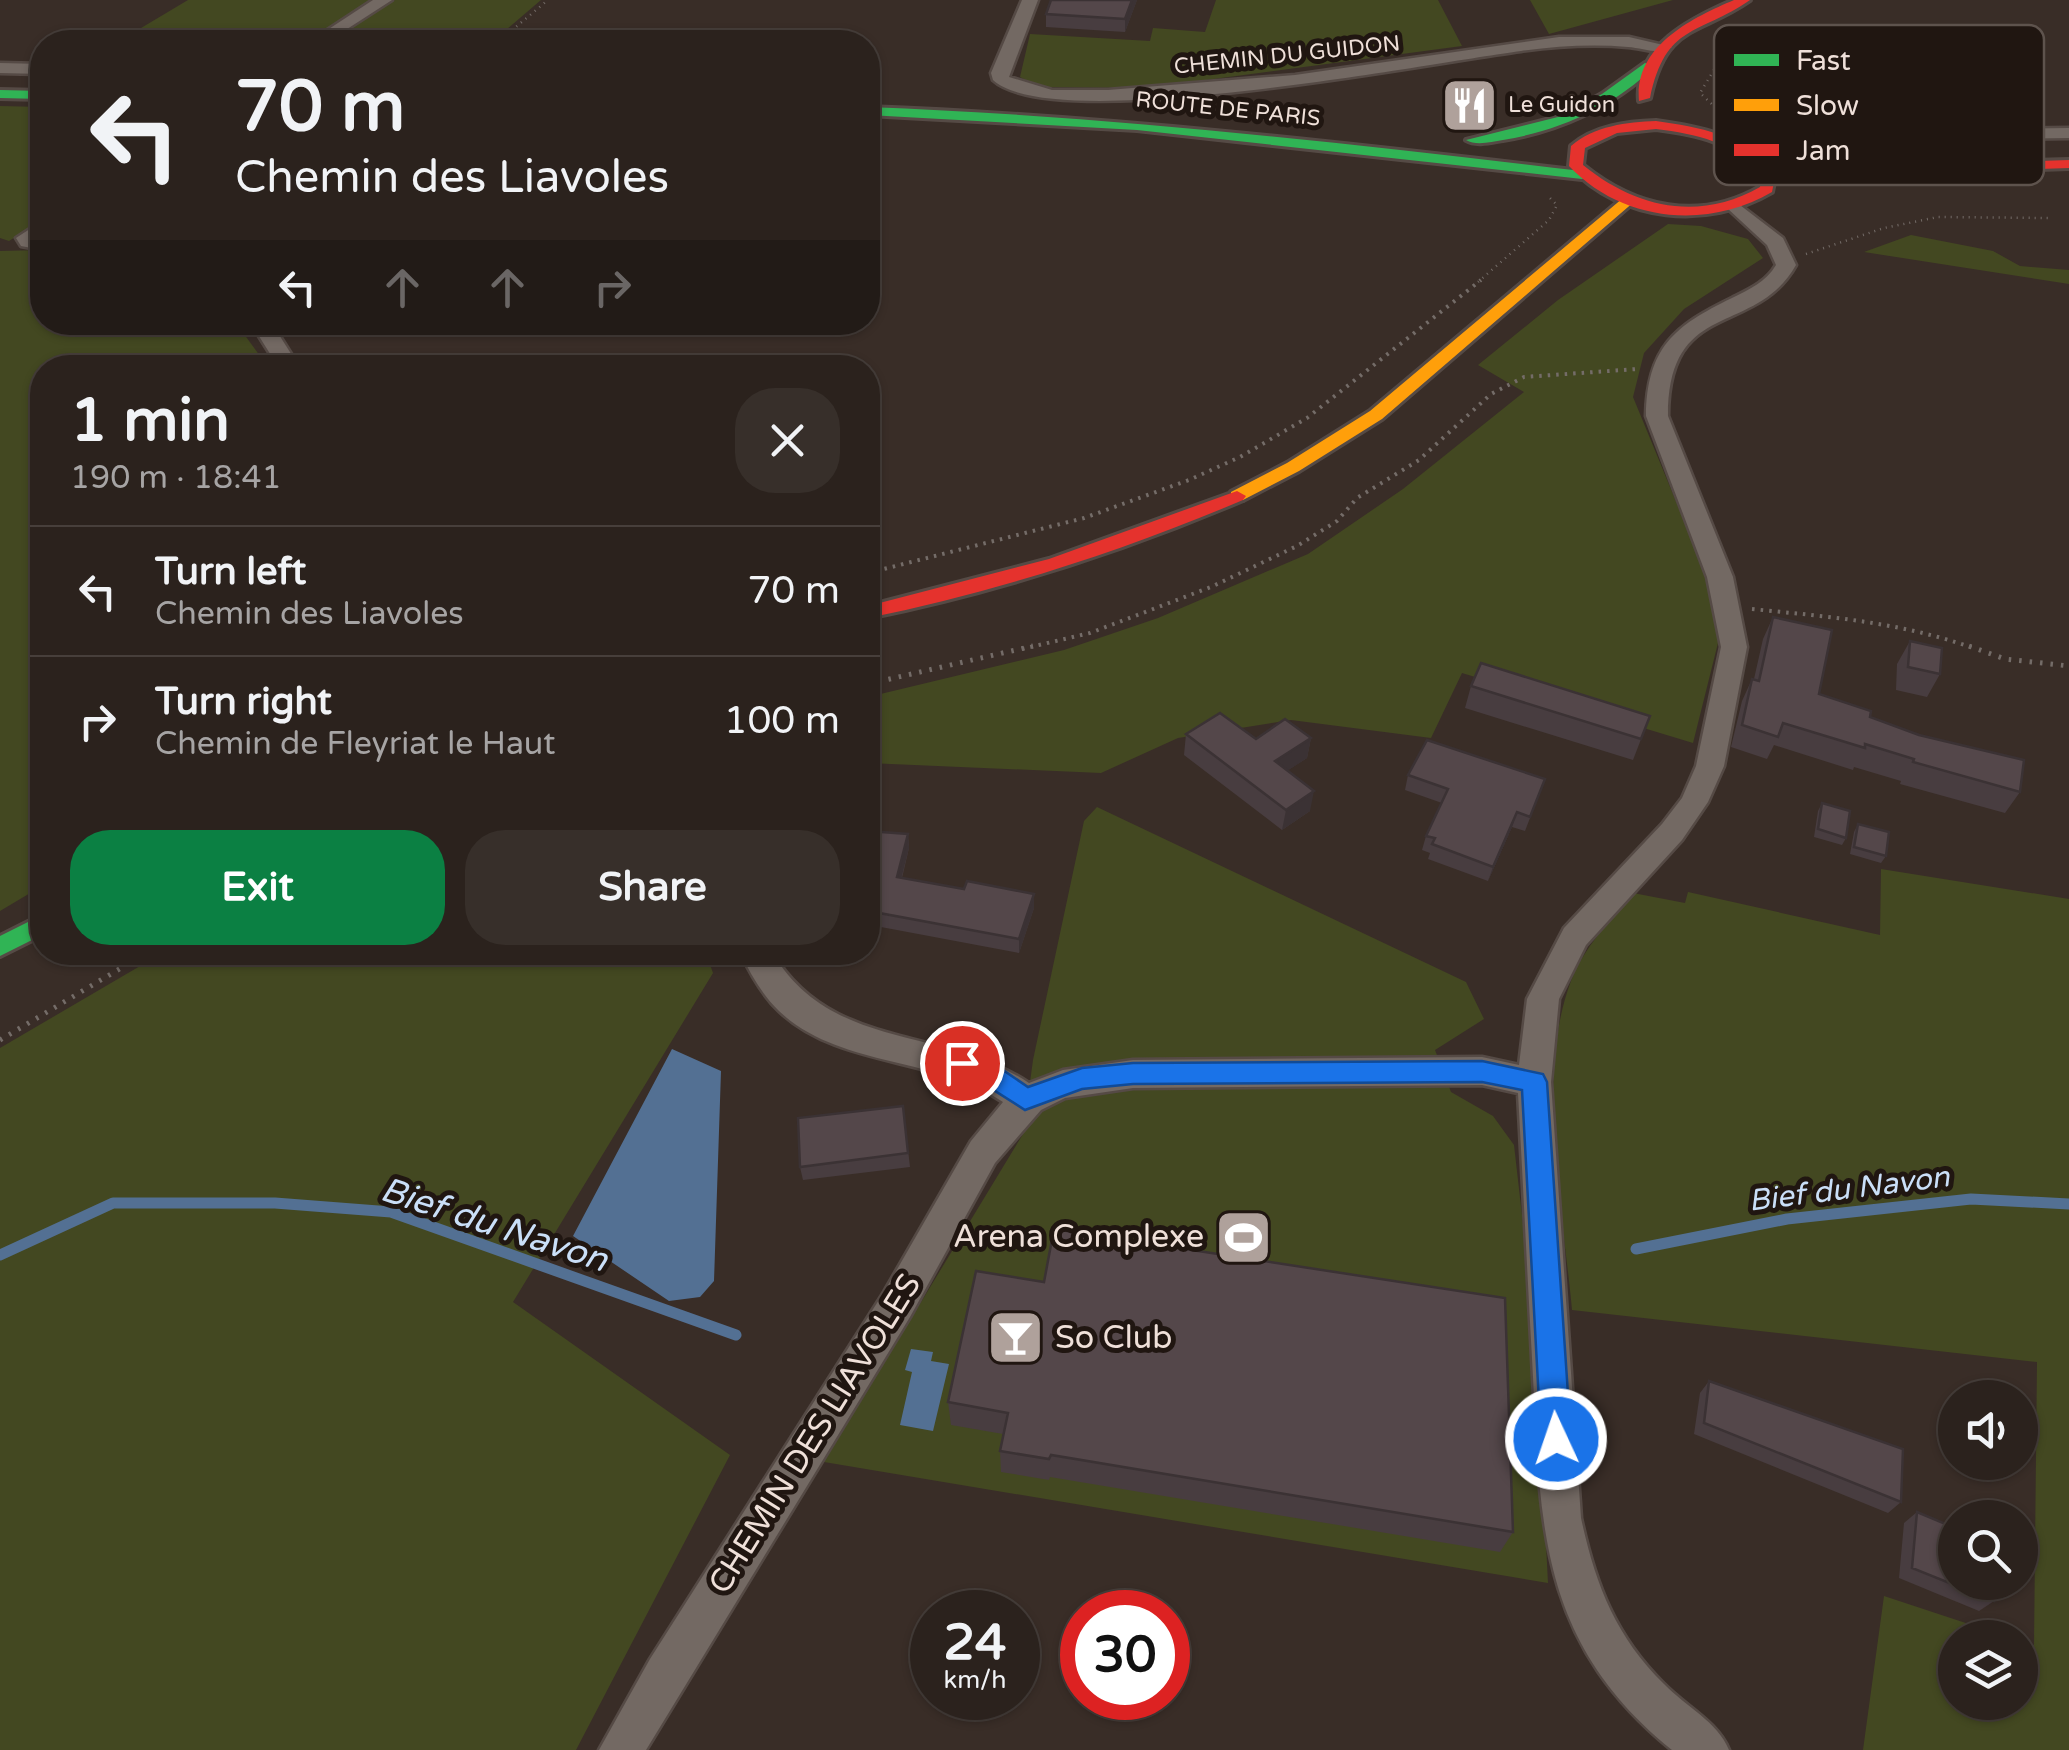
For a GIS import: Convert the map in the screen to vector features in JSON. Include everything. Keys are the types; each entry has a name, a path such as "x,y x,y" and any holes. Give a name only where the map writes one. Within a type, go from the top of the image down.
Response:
{"main road":[{"path":"1408,142 1505,138 1561,126 1604,104 1649,66 1664,46 1702,20 1744,0"},
{"path":"1649,66 1644,100 1656,125"},
{"path":"0,85 30,86"},
{"path":"0,94 30,95"},
{"name":"ROUTE DE PARIS","path":"880,100 1068,108 1524,154 1578,146 1608,130 1656,125 1714,137"},
{"name":"ROUTE DE PARIS","path":"880,112 1170,127 1582,174"},
{"path":"1578,146 1576,166 1582,174 1596,187 1628,202 1677,211 1736,208 1768,190 1768,185"},
{"path":"2044,165 2069,164"},
{"path":"880,609 979,587 1131,541 1300,463 1351,433 1402,394 1628,202"},
{"path":"0,947 30,931"}],"street":[{"path":"335,30 384,0"},
{"name":"CHEMIN DU GUIDON","path":"1030,0 999,73 1011,86 1037,92 1120,94 1252,84 1597,38 1664,46"},
{"path":"0,68 30,69"},
{"path":"2044,133 2069,133"},
{"path":"1708,1750 1663,1716 1623,1674 1591,1628 1569,1571 1560,1518 1534,1082 1543,999 1557,967 1575,937 1672,832 1694,802 1710,766 1734,646 1729,607 1657,416 1656,388 1660,367 1680,337 1765,290 1780,278 1786,265 1784,254 1736,208"},
{"path":"0,248 30,240"},
{"path":"762,965 774,985 796,1007 822,1022 853,1035 985,1071 1025,1099"},
{"name":"CHEMIN DES LIAVOLES","path":"621,1750 692,1627 879,1340 983,1152 1002,1122 1025,1099 1082,1078 1133,1074 1482,1071 1534,1082"}],"path":[{"path":"512,30 548,0"},
{"path":"1714,70 1700,93 1714,108"},
{"path":"880,570 1007,542 1092,516 1223,465 1293,428 1438,317 1549,220 1556,205 1547,195 1535,191"},
{"path":"1784,254 1808,254 1884,228 1938,217 2048,218"},
{"path":"880,681 1090,634 1211,587 1297,546 1337,521 1357,498 1419,460 1491,394 1524,377 1660,367"},
{"path":"1729,607 1888,623 1924,630 2005,659 2069,666"},
{"path":"0,1040 126,965"}],"green space":[{"path":"188,0 376,0 327,30 138,30"},
{"path":"395,0 541,0 506,30 348,30"},
{"path":"1216,0 1438,0 1462,46 1146,88 1039,87 1020,77 1030,34 1150,41 1153,28 1205,32"},
{"path":"1530,0 1673,0 1549,34"},
{"path":"0,106 30,107 30,228 9,241 0,238"},
{"path":"1668,224 1701,226 1748,239 1763,258 1684,309 1644,353 1633,397 1708,579 1719,639 1693,743 1462,673 1431,738 1291,720 1178,738 1101,773 880,764 880,694 1064,650 1158,618 1308,554 1403,489 1524,392 1478,365 1558,300"},
{"path":"1911,235 1993,251 2020,266 2069,270 2069,284 1864,252"},
{"path":"30,250 30,335 245,335 259,355 30,355 30,893 0,911 0,251"},
{"name":"Arena Complexe","path":"1097,807 1466,982 1484,1019 1435,1050 1451,1092 1493,1116 1514,1145 1535,1329 1548,1583 824,1462 1023,1134 1033,1060 1084,821"},
{"path":"1881,869 2069,899 2069,1750 1863,1750 1884,1596 1957,1620 1938,1620 1938,1720 2038,1720 2038,1620 2034,1620 2034,1600 2038,1600 2037,1362 1572,1310 1553,1100 1560,1018 1576,969 1633,893 1685,903 1688,892 1880,935"},
{"path":"142,965 710,965 713,973 513,1302 730,1455 576,1750 0,1750 0,1048"}],"water":[{"path":"672,1049 721,1071 714,1281 700,1297 669,1301 573,1236"},
{"path":"911,1349 933,1352 931,1361 949,1364 933,1431 900,1425 912,1372 905,1370"}],"building":[{"path":"1051,0 1132,0 1125,19 1046,14"},
{"path":"1773,617 1832,630 1819,694 1871,711 1870,717 1919,735 2024,760 2020,792 1783,723 1778,737 1742,725 1752,679 1759,681"},
{"path":"1910,641 1942,648 1940,674 1908,667"},
{"path":"1481,663 1650,716 1641,739 1471,686"},
{"path":"1220,713 1256,739 1285,719 1311,738 1275,761 1314,791 1286,810 1186,734"},
{"path":"1427,740 1545,779 1530,817 1517,812 1493,867 1432,844 1435,838 1426,836 1448,789 1408,775"},
{"path":"1822,803 1850,811 1846,838 1818,829"},
{"path":"1858,824 1889,832 1886,856 1854,847"},
{"path":"880,832 908,834 897,877 964,889 967,881 1034,894 1019,939 880,913"},
{"path":"903,1106 908,1153 800,1167 798,1118"},
{"path":"1054,1229 1505,1298 1513,1532 1051,1455 1049,1459 1000,1451 1008,1413 948,1402 976,1271 1044,1282"},
{"path":"1709,1381 1903,1449 1901,1502 1704,1423"},
{"path":"1917,1512 1938,1521 1938,1578 1912,1568"}],"waterway":[{"name":"Bief du Navon","path":"1636,1249 1787,1219 1971,1199 2069,1204"},
{"name":"Bief du Navon","path":"0,1255 113,1203 275,1203 391,1212 736,1335"}],"traffic: fast":[{"path":"1473,140 1524,132 1567,118 1607,97 1649,66"},
{"path":"0,94 30,95"},
{"path":"880,111 1137,127 1582,175"},
{"path":"0,947 30,931"}],"traffic: slow":[{"path":"1237,496 1293,467 1376,415 1628,201"}],"traffic: jam":[{"path":"1644,98 1649,76 1665,45 1691,25 1744,0"},
{"path":"1656,125 1714,136"},
{"path":"1656,125 1615,130 1587,140 1578,146 1576,166 1618,196 1668,211 1720,210 1744,202 1768,185"},
{"path":"2044,165 2069,164"},
{"path":"880,609 1056,563 1237,496"}],"place":[{"name":"Le Guidon","path":"1469,105"},
{"name":"Arena Complexe","path":"1243,1237"},
{"name":"So Club","path":"1016,1338"}],"route":[{"path":"962,1063 985,1071 1025,1099 1082,1078 1133,1074 1482,1071 1534,1082 1556,1439"}]}
